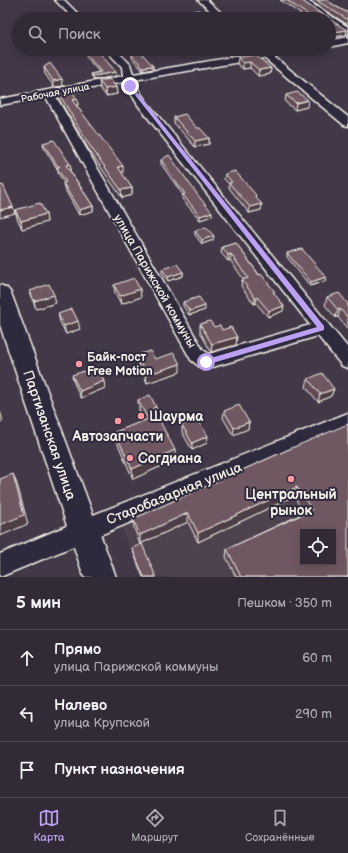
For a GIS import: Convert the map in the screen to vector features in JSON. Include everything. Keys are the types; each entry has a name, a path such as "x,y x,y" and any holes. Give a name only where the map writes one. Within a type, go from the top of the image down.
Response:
{"main road":[{"name":"Партизанская улица","path":"0,293 100,577"}],"street":[{"path":"59,0 72,12"},
{"path":"202,0 216,12"},
{"path":"301,0 319,12"},
{"path":"336,23 348,31"},
{"path":"336,43 348,40"},
{"path":"117,56 127,66 130,86 142,103 348,360"},
{"name":"Рабочая улица","path":"0,102 241,56"},
{"path":"267,56 348,123"},
{"name":"улица Парижской коммуны","path":"49,93 197,354 206,362 322,328"},
{"name":"Старобазарная улица","path":"0,566 83,530 348,422"}],"shaded area":[{"name":"Центральный рынок","path":"348,430 348,577 141,577 121,528"}],"building":[{"path":"286,0 301,0 318,12 304,12"},
{"path":"316,0 326,0 348,13 348,20"},
{"path":"199,10 201,12 186,12"},
{"path":"336,23 347,30 336,32"},
{"path":"88,56 102,56 116,72 93,76 91,74 101,72"},
{"path":"133,56 144,56 153,66 143,67"},
{"path":"256,56 271,68 259,70 250,62 243,63 238,58"},
{"path":"50,63 62,79 53,81 44,67"},
{"path":"110,79 116,87 105,89 99,81"},
{"path":"69,87 77,99 72,100 123,166 118,167 132,188 121,190 88,143 58,92 60,92 58,89"},
{"path":"297,92 308,100 296,103 286,95"},
{"path":"185,114 197,128 200,128 209,138 195,141 174,117"},
{"path":"54,140 70,164 66,165 93,206 79,210 63,183 66,182 57,168 60,166 58,167 43,143"},
{"path":"169,155 212,212 200,216 183,195 185,194 161,160"},
{"path":"235,171 262,204 250,207 229,183 232,182 225,174"},
{"path":"3,185 13,207 0,210 0,186"},
{"path":"40,203 46,214 21,221 15,210"},
{"path":"206,227 214,236 202,240 195,231"},
{"path":"236,243 259,275 261,274 275,292 273,292 284,306 269,311 257,297 255,298 242,280 248,278 231,254 228,255 222,247"},
{"path":"302,249 326,277 311,282 287,253"},
{"path":"177,264 183,272 168,277 162,269"},
{"path":"134,278 140,289 120,296 114,285"},
{"path":"49,284 54,295 34,301 30,291"},
{"path":"339,293 348,304 348,318 340,309 338,310 327,297"},
{"path":"199,297 205,306 190,311 183,302"},
{"path":"72,309 78,321 64,326 58,314"},
{"path":"210,321 214,327 220,325 222,330 231,327 237,337 212,344 200,324"},
{"path":"150,351 155,359 174,353 180,364 146,375 137,355"},
{"path":"97,367 104,381 80,391 72,375"},
{"path":"322,373 334,389 320,394 308,379"},
{"path":"150,395 156,407 153,408 175,450 132,469 115,432 148,419 138,400"},
{"path":"239,405 249,422 234,428 224,411"},
{"path":"197,419 208,436 192,443 182,425"},
{"name":"Центральный рынок","path":"348,424 348,577 241,577 227,549 312,510 297,487 198,533 188,513 140,535 133,519"},
{"path":"13,474 24,515 0,525 0,479"},
{"path":"142,544 156,577 144,577 132,548"}],"place":[{"name":"Байк-пост Free Motion","path":"79,364"},
{"name":"Шаурма","path":"141,416"},
{"name":"Автозапчасти","path":"118,421"},
{"name":"Согдиана","path":"130,458"},
{"name":"Центральный рынок","path":"291,479"}],"route":[{"path":"130,86 322,328 206,362"}]}
